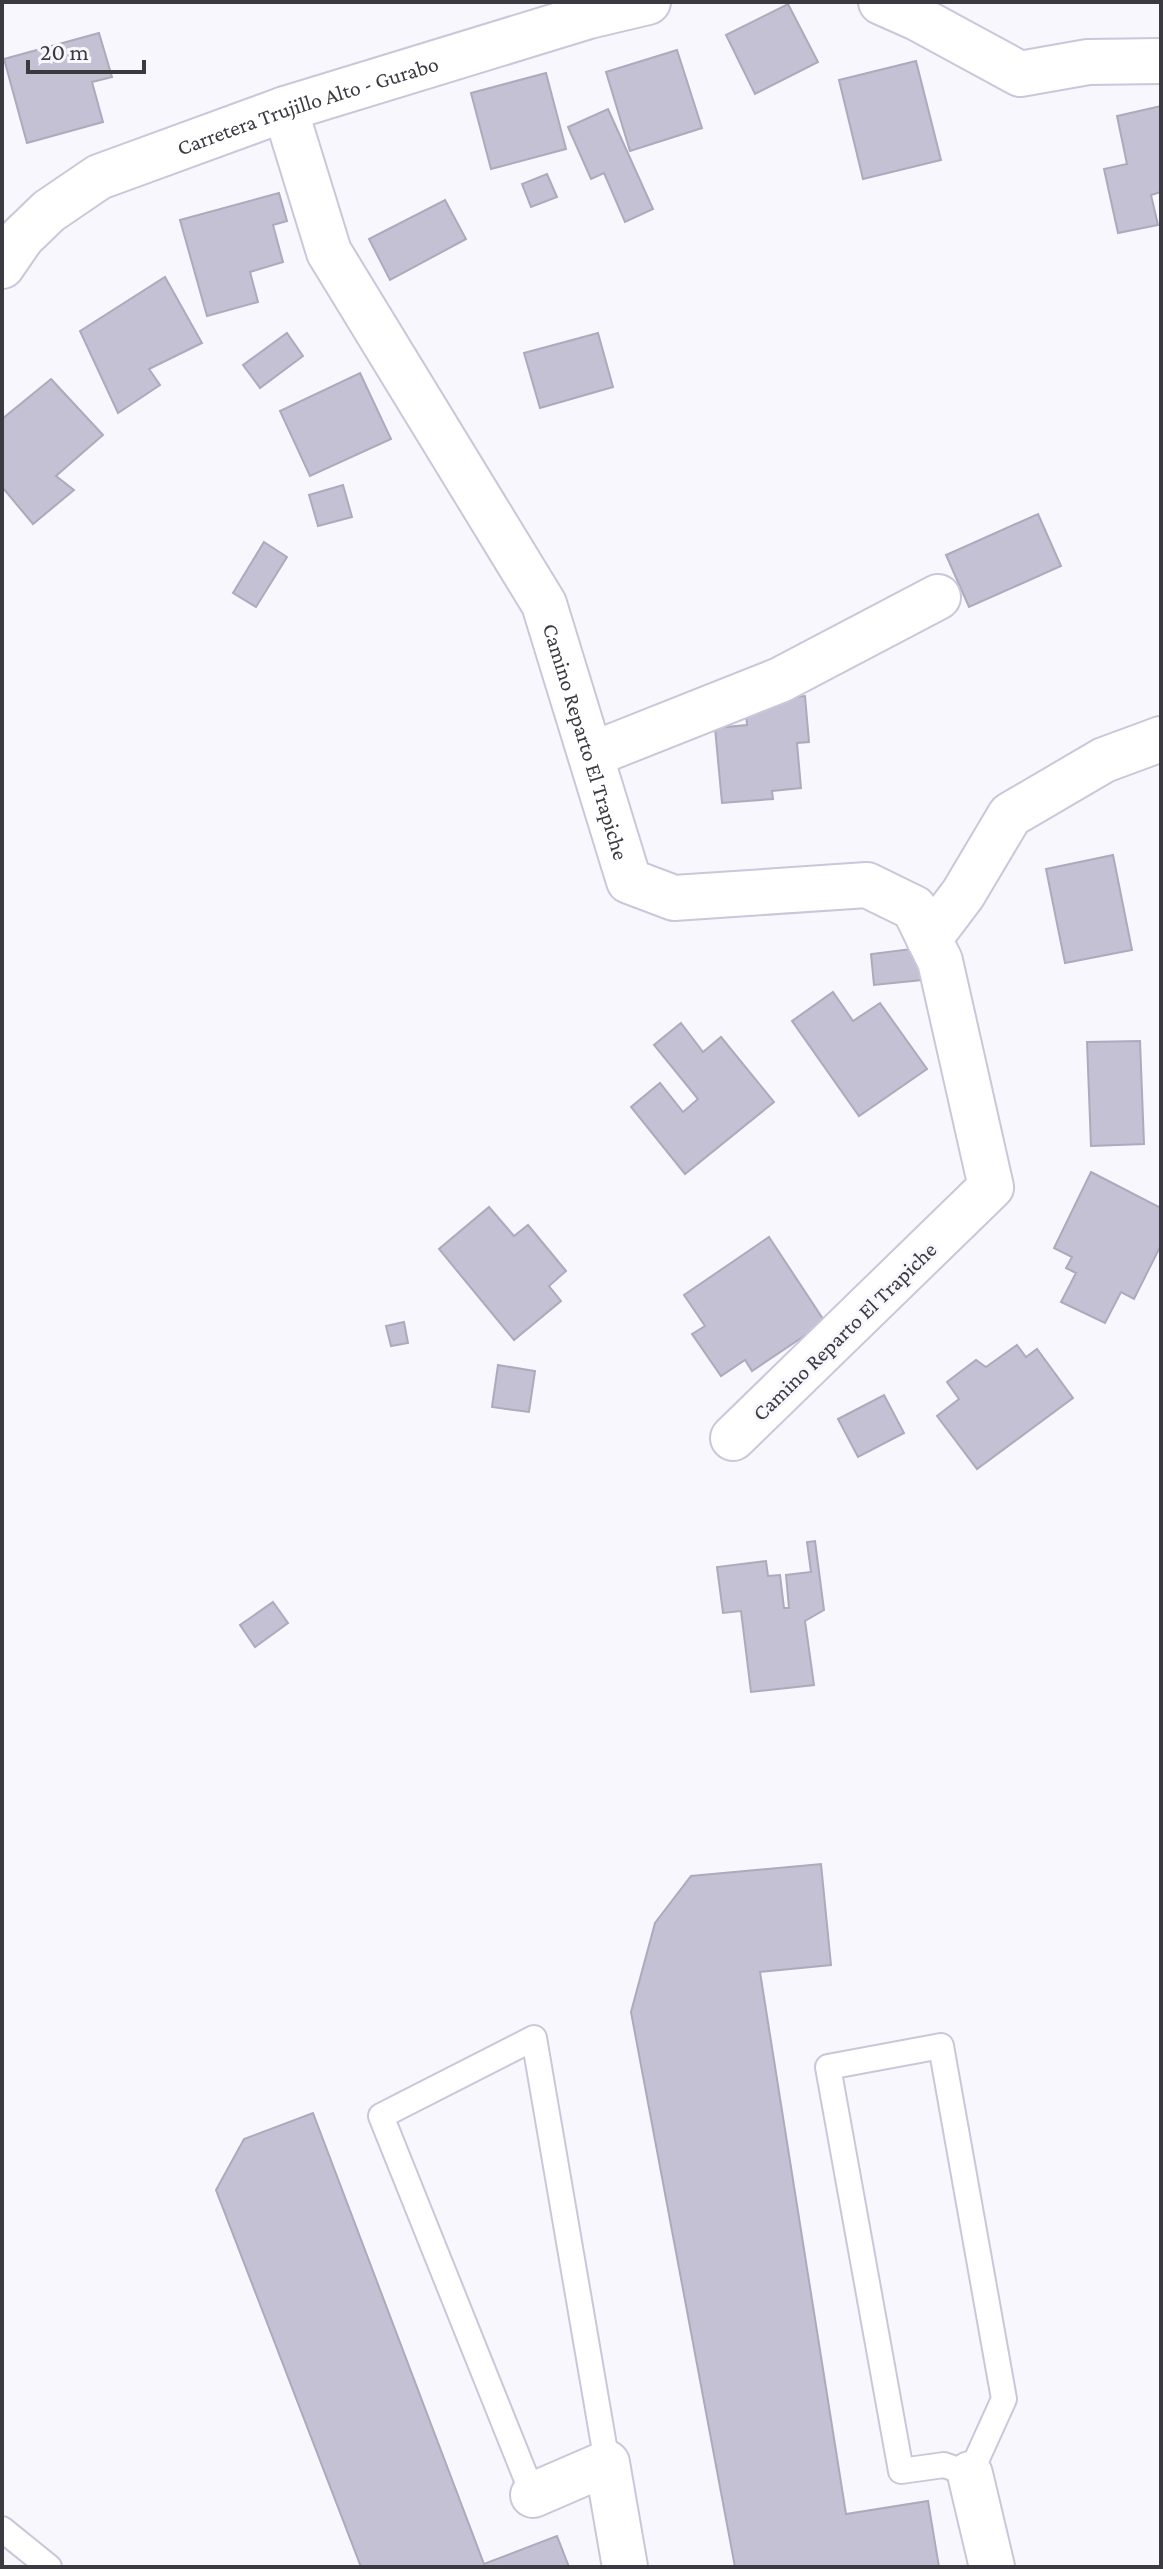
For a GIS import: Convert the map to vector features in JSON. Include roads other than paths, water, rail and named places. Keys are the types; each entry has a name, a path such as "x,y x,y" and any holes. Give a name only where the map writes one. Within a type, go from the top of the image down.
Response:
{"street":[{"name":"Carretera Trujillo Alto - Gurabo","path":"2,266 22,237 49,211 99,177 285,109 589,16 648,2"},
{"path":"881,2 1020,74 1088,62 1161,61"},
{"name":"Camino Reparto El Trapiche","path":"285,109 329,252 544,604 629,881 674,898 867,885 914,908 940,961 991,1187 733,1438"},
{"path":"591,755 780,680 938,597"},
{"path":"929,939 963,894 1010,815 1104,760 1161,739"},
{"path":"533,2495 607,2463 625,2567"},
{"path":"970,2474 992,2567"}],"lane":[{"path":"533,2495 381,2116 534,2038 607,2463"},
{"path":"941,2046 1004,2399 970,2474 944,2465 901,2471 828,2067 941,2046"},
{"path":"2,2529 49,2567"}]}
